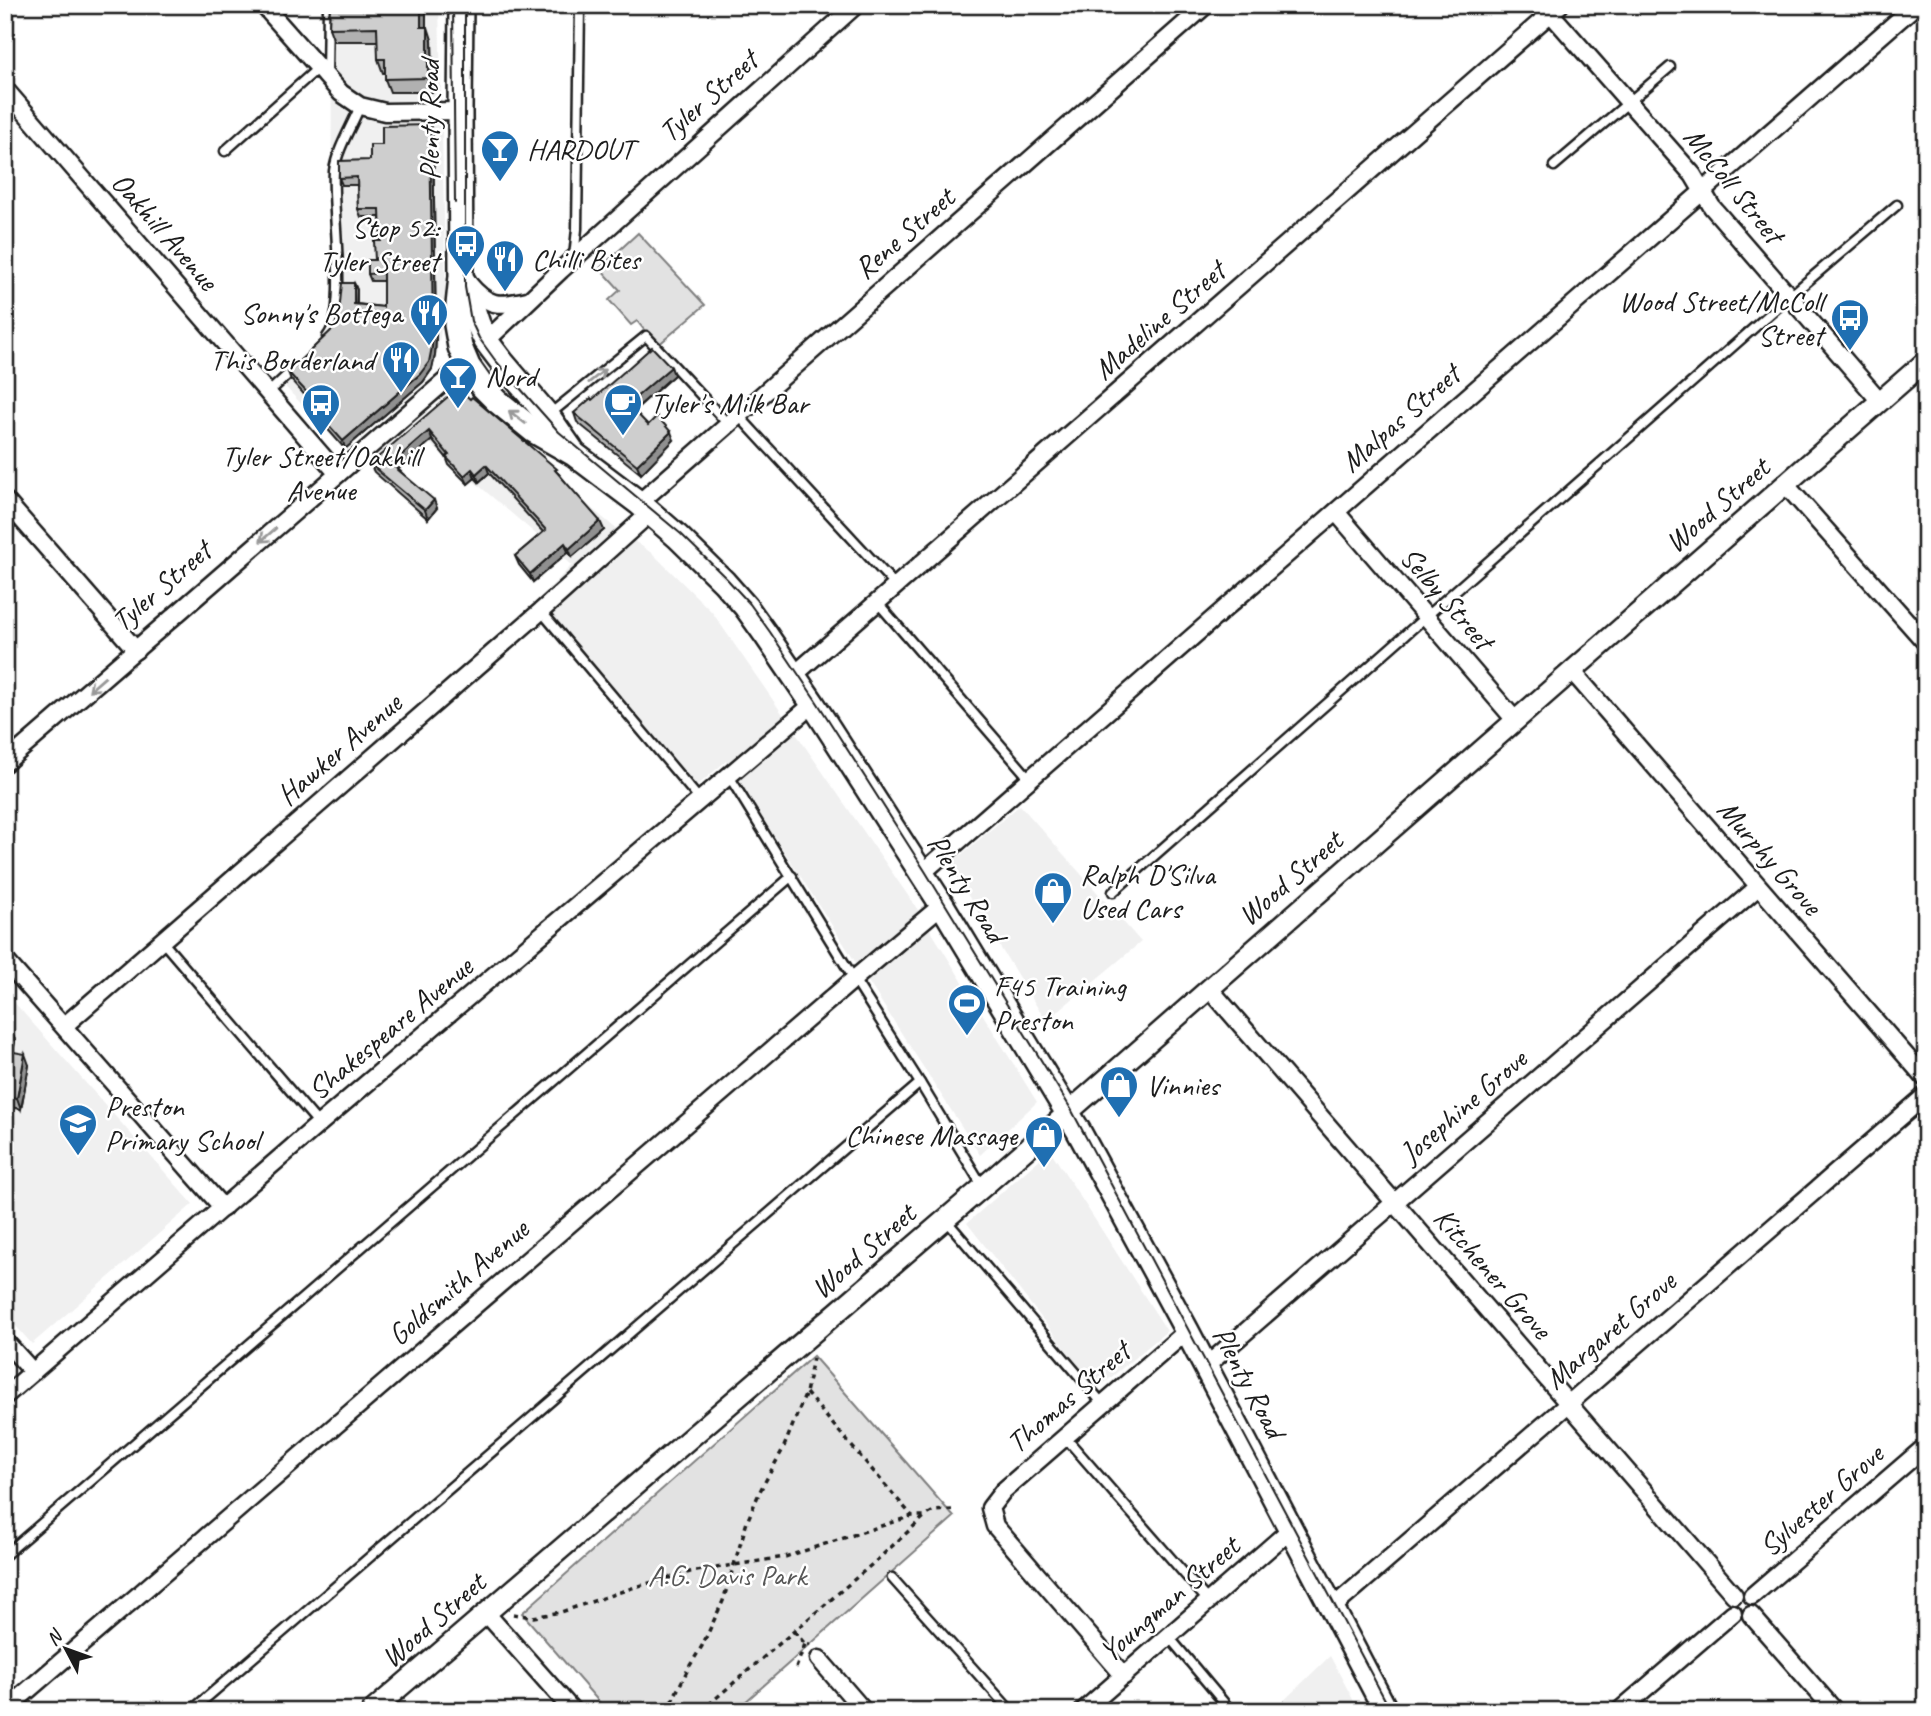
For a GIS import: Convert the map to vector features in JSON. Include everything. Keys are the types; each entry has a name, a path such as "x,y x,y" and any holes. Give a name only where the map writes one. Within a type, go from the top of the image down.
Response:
{"main road":[{"name":"Plenty Road","path":"461,5 461,276 456,325 466,363 496,401 542,436 575,454 678,537 746,607 794,676 942,905 1068,1112 1386,1711"},
{"name":"Plenty Road","path":"461,276 486,341 548,416 575,454"},
{"name":"Tyler Street","path":"466,363 486,341"}],"street":[{"path":"263,5 341,93 360,106 385,112 460,111"},
{"name":"Tyler Street","path":"486,341 528,300 856,5"},
{"name":"Rene Street","path":"644,508 734,420 1206,5"},
{"name":"Malpas Street","path":"921,874 1916,5"},
{"name":"McColl Street","path":"1551,8 1693,175 1712,207 1880,401"},
{"name":"Madeline Street","path":"794,676 1551,8"},
{"name":"Oakhill Avenue","path":"5,89 338,474"},
{"path":"461,276 478,295 491,303 505,304 528,300"},
{"name":"Wood Street","path":"372,1711 983,1188 1926,361"},
{"name":"Tyler Street","path":"5,763 466,363"},
{"path":"1786,484 1926,643"},
{"path":"5,500 136,650"},
{"name":"Hawker Avenue","path":"64,1026 541,611 644,508"},
{"name":"Selby Street","path":"1336,512 1515,720"},
{"name":"Murphy Grove","path":"1572,671 1926,1079"},
{"name":"Shakespeare Avenue","path":"5,1396 813,704"},
{"name":"Josephine Grove","path":"1205,1367 1758,887"},
{"name":"Goldsmith Avenue","path":"12,1703 942,905"},
{"path":"5,960 223,1208"},
{"name":"Kitchener Grove","path":"1209,988 1734,1595"},
{"name":"Margaret Grove","path":"1332,1608 1926,1095"},
{"name":"Thomas Street","path":"1124,1675 995,1526 990,1508 1003,1491 1186,1331"},
{"path":"5,1341 33,1372"},
{"name":"Sylvester Grove","path":"1752,1596 1926,1446"},
{"name":"Youngman Street","path":"1083,1711 1291,1529"},
{"path":"1745,1592 1752,1596 1755,1607 1751,1615 1739,1617 1732,1613 1730,1602 1734,1595 1745,1592"},
{"path":"486,1613 566,1708"},
{"path":"1619,1711 1732,1613"},
{"path":"1751,1615 1835,1711"},
{"path":"819,1659 864,1711"}],"lane":[{"path":"225,152 323,73 328,5"},
{"path":"573,260 577,229 580,5"},
{"path":"1554,166 1670,67"},
{"path":"323,342 331,333 338,297 335,167 360,106"},
{"path":"1113,892 1897,205"},
{"path":"548,416 646,336 734,420 897,587"},
{"path":"268,393 303,360"},
{"path":"878,603 1030,779"},
{"path":"541,611 700,800"},
{"path":"729,776 983,1188"},
{"path":"5,1555 792,876"},
{"path":"162,941 319,1125"},
{"path":"191,1711 920,1083"},
{"path":"945,1220 1103,1404"},
{"path":"1065,1437 1209,1602"},
{"path":"892,1578 1011,1711"},
{"path":"1169,1636 1231,1711"}],"path":[{"path":"667,1711 723,1601 747,1522 806,1393 813,1358"},
{"path":"806,1393 912,1516"},
{"path":"701,1711 925,1516 934,1511 952,1510"},
{"path":"513,1614 533,1617 561,1612 690,1572 785,1557 912,1516 925,1516"},
{"path":"794,1631 805,1644 796,1668"},
{"path":"710,1703 717,1711"}],"shaded area":[{"path":"332,5 439,5 446,301 435,365 339,444 276,377 331,333"},
{"path":"456,395 614,527 653,554 712,612 918,910 1037,1102 980,1155 726,761 690,792 530,608 572,565 416,432"},
{"path":"1020,805 1141,942 1046,1021 949,865"},
{"name":"Preston Primary School","path":"5,992 193,1204 32,1344 5,1314"},
{"path":"1050,1150 1167,1331 1097,1389 967,1223"},
{"path":"1330,1656 1359,1711 1273,1711"}],"green space":[{"path":"638,233 705,305 657,346 637,321 631,325 609,300 620,290 600,268"},
{"name":"A.G. Davis Park","path":"813,1356 954,1517 735,1711 607,1711 522,1613"}],"building":[{"path":"330,5 421,5 421,27 428,27 428,78 385,79 385,59 378,59 377,27 329,28"},
{"path":"430,125 433,329 429,362 420,374 343,441 308,402 312,398 288,372 334,328 339,313 342,283 354,283 354,304 383,307 383,273 368,274 368,260 375,260 374,241 381,241 380,209 358,209 357,177 339,178 339,161 370,160 370,145 382,145 382,126"},
{"path":"652,347 671,367 628,404 648,425 657,416 671,432 637,465 574,413"},
{"path":"458,388 557,469 555,470 600,521 569,549 565,543 530,574 515,556 546,530 486,465 476,474 472,469 464,476 446,457 449,455 429,431 391,464 434,500 425,510 370,464"},
{"path":"7,1020 11,1029 8,1051 25,1054 17,1098 5,1096"}],"tram line":[{"path":"453,5 455,203"},
{"path":"465,5 465,287 471,321 479,338 559,432 681,534 727,579 750,604 817,702 925,871 1071,1109 1391,1711"}],"place":[{"name":"HARDOUT","path":"500,183"},
{"name":"Stop 52: Tyler Street","path":"466,278"},
{"name":"Chilli Bites","path":"505,293"},
{"name":"Sonny's Bottega","path":"429,347"},
{"name":"Wood Street/McColl Street","path":"1850,352"},
{"name":"This Borderland","path":"401,394"},
{"name":"Nord","path":"458,410"},
{"name":"Tyler Street/Oakhill Avenue","path":"321,437"},
{"name":"Tyler's Milk Bar","path":"623,437"},
{"name":"Ralph D'Silva Used Cars","path":"1053,925"},
{"name":"F45 Training Preston","path":"967,1037"},
{"name":"Vinnies","path":"1119,1119"},
{"name":"Preston Primary School","path":"78,1157"},
{"name":"Chinese Massage","path":"1044,1169"}]}
